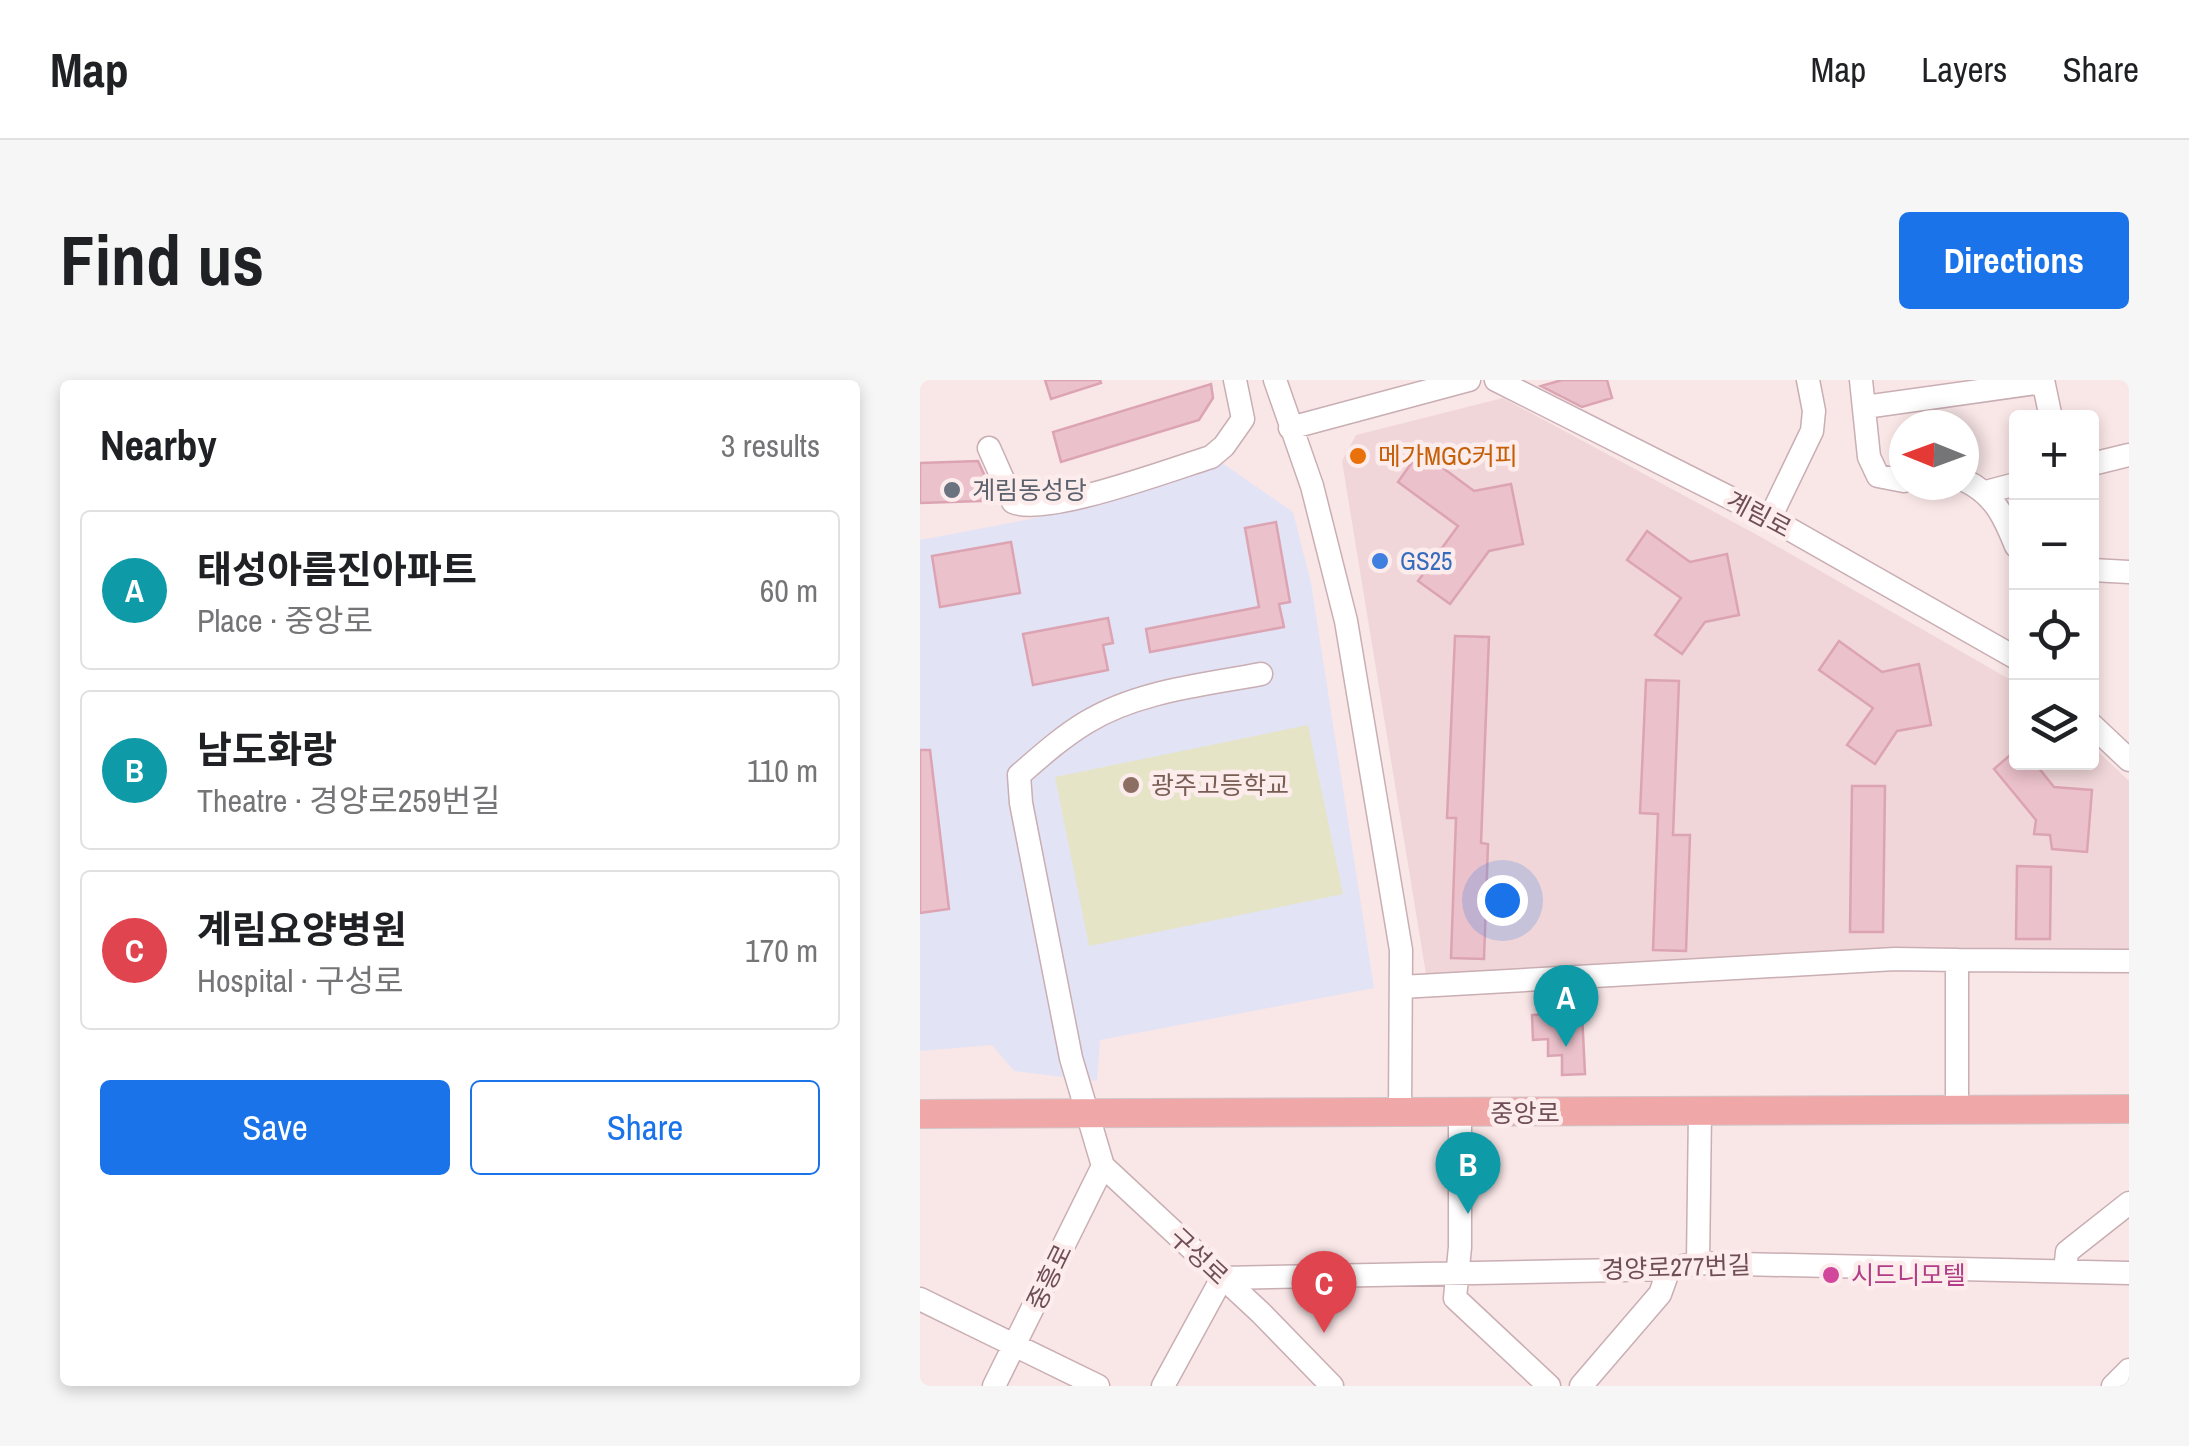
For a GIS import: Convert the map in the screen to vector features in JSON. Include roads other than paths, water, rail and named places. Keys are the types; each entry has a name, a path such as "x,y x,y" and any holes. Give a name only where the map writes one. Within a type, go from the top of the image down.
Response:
{"main road":[{"name":"중앙로","path":"920,1114 2129,1110"}],"street":[{"path":"989,448 1013,502 1023,507 1060,502 1210,457 1224,446 1242,418 1235,380"},
{"path":"1274,380 1312,486 1346,621 1401,950 1400,1113"},
{"path":"1290,428 1469,380"},
{"name":"계림로","path":"1496,380 1770,518 2009,654"},
{"path":"1770,518 1812,430 1814,411 1808,380"},
{"path":"1861,380 1869,457 1878,476 1889,478"},
{"path":"1865,407 2043,381 2049,410"},
{"path":"2099,462 2129,454"},
{"path":"1986,492 2009,486"},
{"path":"1979,488 2003,512 2009,528"},
{"path":"2099,570 2129,572"},
{"name":"구성로","path":"1261,674 1162,694 1107,711 1056,742 1019,775 1021,803 1052,968 1086,1114 1103,1166 1332,1386"},
{"path":"2099,732 2129,760"},
{"path":"1402,987 1895,959 2129,960"},
{"path":"1957,960 1957,1109"},
{"path":"1698,1263 1700,1111"},
{"path":"1460,1113 1455,1298 1548,1386"},
{"name":"중흥로","path":"994,1386 1103,1166"},
{"path":"2065,1271 2066,1257 2072,1248 2129,1203"},
{"name":"경양로277번길","path":"1222,1278 1669,1269 1698,1263 2129,1272"},
{"path":"1581,1386 1660,1294 1669,1269"},
{"path":"1163,1386 1222,1278"},
{"path":"920,1299 1098,1386"},
{"path":"2114,1386 2129,1370"}],"place":[{"name":"메가MGC커피","path":"1358,456"},
{"name":"계림동성당","path":"952,490"},
{"name":"GS25","path":"1380,561"},
{"name":"광주고등학교","path":"1131,785"},
{"name":"태성아름진아파트","path":"1566,1047"},
{"name":"남도화랑","path":"1468,1214"},
{"name":"시드니모텔","path":"1831,1275"},
{"name":"계림요양병원","path":"1324,1333"}]}
